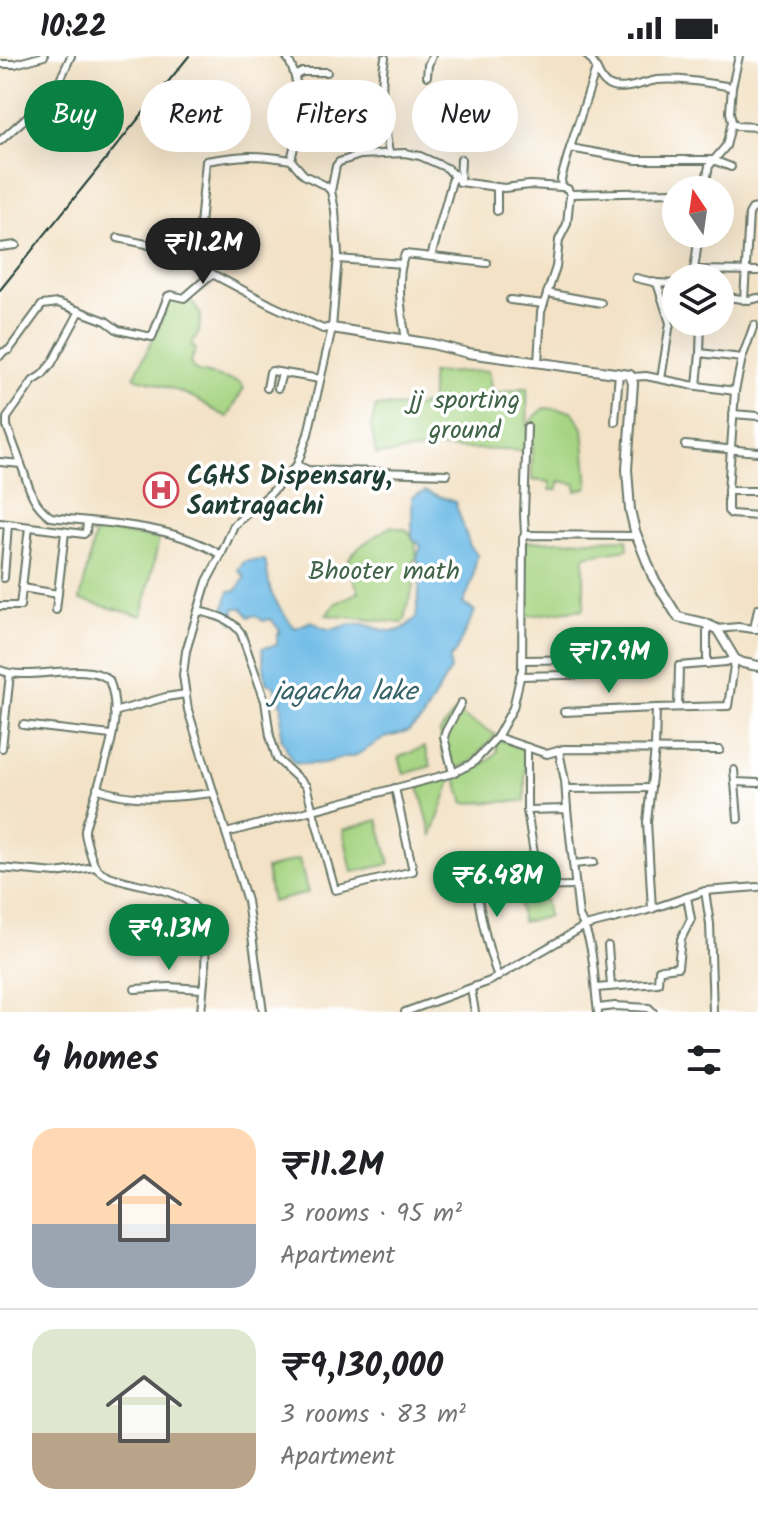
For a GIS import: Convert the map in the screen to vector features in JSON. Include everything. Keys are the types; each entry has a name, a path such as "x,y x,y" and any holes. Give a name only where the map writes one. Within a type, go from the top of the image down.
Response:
{"main road":[{"path":"332,328 468,353 632,377 627,485 637,536 653,577 682,619 713,627 735,659 758,666"}],"street":[{"path":"0,64 15,64 44,56"},
{"path":"0,141 47,99 71,56"},
{"path":"286,56 295,76 298,104 296,140 291,160"},
{"path":"427,76 432,56"},
{"path":"587,56 592,59 605,84 613,87 658,80 732,87"},
{"path":"707,176 709,166 726,146 732,122 732,87 739,56"},
{"path":"386,57 383,90 389,153"},
{"path":"562,187 561,179 596,69"},
{"path":"295,76 302,72 327,72"},
{"path":"732,122 737,126 758,127"},
{"path":"570,148 637,160 713,160 731,167"},
{"path":"263,1012 247,901 188,710 183,675 186,651 207,581 234,525 297,465 308,434 332,328 338,259 331,191 339,162 360,155 405,153 447,168 460,182 497,188 530,185 568,189 567,224 559,240 556,267 541,312 538,363"},
{"path":"188,261 199,236 206,161 239,155 291,160 304,175 331,191"},
{"path":"460,182 461,159"},
{"path":"431,257 454,174"},
{"path":"497,188 497,211"},
{"path":"570,194 662,192"},
{"path":"744,300 749,214 752,209 758,208"},
{"path":"748,236 758,237"},
{"path":"118,238 146,244 188,261 271,305 323,329 332,328"},
{"path":"0,247 16,245"},
{"path":"406,340 400,274 405,254 487,263"},
{"path":"338,259 402,264"},
{"path":"734,271 758,271"},
{"path":"0,356 9,350 42,305 58,303 106,321 118,330 152,337 168,296 184,298 213,275"},
{"path":"636,278 662,283"},
{"path":"657,283 670,323 661,379"},
{"path":"547,293 601,303"},
{"path":"734,298 758,298"},
{"path":"510,300 544,304"},
{"path":"80,311 52,363 33,381 7,418 7,426 31,494 40,509 51,517 185,536 221,555"},
{"path":"754,325 742,358 735,391 728,511 731,514 758,516"},
{"path":"697,386 701,336"},
{"path":"700,353 742,358"},
{"path":"267,388 270,372 320,379"},
{"path":"278,388 282,373"},
{"path":"615,422 619,373"},
{"path":"632,377 646,376 735,391"},
{"path":"733,414 758,416"},
{"path":"226,833 453,773 473,763 497,737 513,708 522,660 527,427"},
{"path":"685,445 758,452"},
{"path":"0,462 21,464"},
{"path":"297,465 308,470 447,474"},
{"path":"728,491 758,491"},
{"path":"4,578 4,523 84,534 87,521"},
{"path":"0,606 20,606 29,527"},
{"path":"56,610 65,532"},
{"path":"525,535 637,536"},
{"path":"22,588 58,594"},
{"path":"707,664 707,631 713,627 756,629 758,609"},
{"path":"198,611 235,624 241,633 265,701 277,759 306,786 335,890 413,871 395,788"},
{"path":"520,676 608,674 606,659 522,660"},
{"path":"564,712 728,706 735,659 679,666 678,707"},
{"path":"0,670 10,674 102,674 111,683 114,712 111,735 84,834 95,867 101,873 177,895 198,911 206,930 201,1012"},
{"path":"2,748 10,674"},
{"path":"114,712 186,694"},
{"path":"453,773 444,737 461,703"},
{"path":"652,909 647,822 656,708"},
{"path":"23,725 111,735"},
{"path":"497,737 547,754 559,751 720,750"},
{"path":"527,747 527,810 539,885"},
{"path":"559,751 579,916 592,952 598,1010 615,1006 649,1008 653,1012"},
{"path":"734,770 738,819"},
{"path":"735,782 758,783"},
{"path":"97,788 121,796 213,793"},
{"path":"566,789 651,788"},
{"path":"527,810 567,809"},
{"path":"573,864 594,862"},
{"path":"0,868 56,873 95,867"},
{"path":"473,869 491,959 498,977"},
{"path":"521,887 576,886"},
{"path":"405,1012 498,977 585,926 652,909 705,891 758,887"},
{"path":"705,891 710,924 713,1012"},
{"path":"596,988 655,984 659,981 659,970 678,967 681,939 691,919 687,897"},
{"path":"608,946 611,986"},
{"path":"135,989 203,989"},
{"path":"471,989 475,1012"}],"green space":[{"path":"170,295 192,302 201,315 199,332 191,346 196,349 190,363 195,371 239,382 244,388 228,417 184,393 134,377 158,329"},
{"name":"jj sporting ground","path":"488,371 492,392 527,387 528,451 441,448 376,455 371,426 376,406 417,407 431,402 431,373"},
{"path":"545,408 572,411 583,428 588,487 576,491 576,484 560,481 557,490 550,490 550,482 532,480 532,419"},
{"name":"Bhooter math","path":"391,526 407,530 415,541 417,558 413,562 418,571 406,618 402,623 326,615 336,603 359,592 347,563 355,551"},
{"path":"96,529 159,539 142,616 80,600"},
{"path":"627,539 628,549 584,556 584,609 527,616 524,546 527,542"},
{"path":"455,712 496,735 471,762 451,771 443,755 440,732"},
{"path":"498,739 525,749 525,801 464,803 455,775 478,763 484,764 497,752 495,743"},
{"path":"424,747 431,766 404,774 399,757"},
{"path":"452,778 432,836 419,787"},
{"path":"378,820 390,864 352,872 343,830"},
{"path":"299,859 308,893 272,902 266,869"},
{"path":"545,899 548,917 522,922 519,903"}],"water":[{"name":"jagacha lake","path":"425,491 455,502 470,546 477,555 472,582 463,604 475,611 450,658 450,670 421,721 407,732 385,738 353,757 325,763 293,762 281,737 280,698 273,685 266,683 262,648 277,645 280,631 271,619 263,621 255,615 249,617 242,608 234,608 234,623 223,614 229,591 236,591 245,577 238,570 245,561 265,560 272,594 295,628 312,621 327,629 362,624 400,630 416,618 421,572 417,558 421,546 412,538 412,497"}],"railway":[{"path":"0,290 189,56"}],"place":[{"name":"CGHS Dispensary, Santragachi","path":"161,490"}]}
